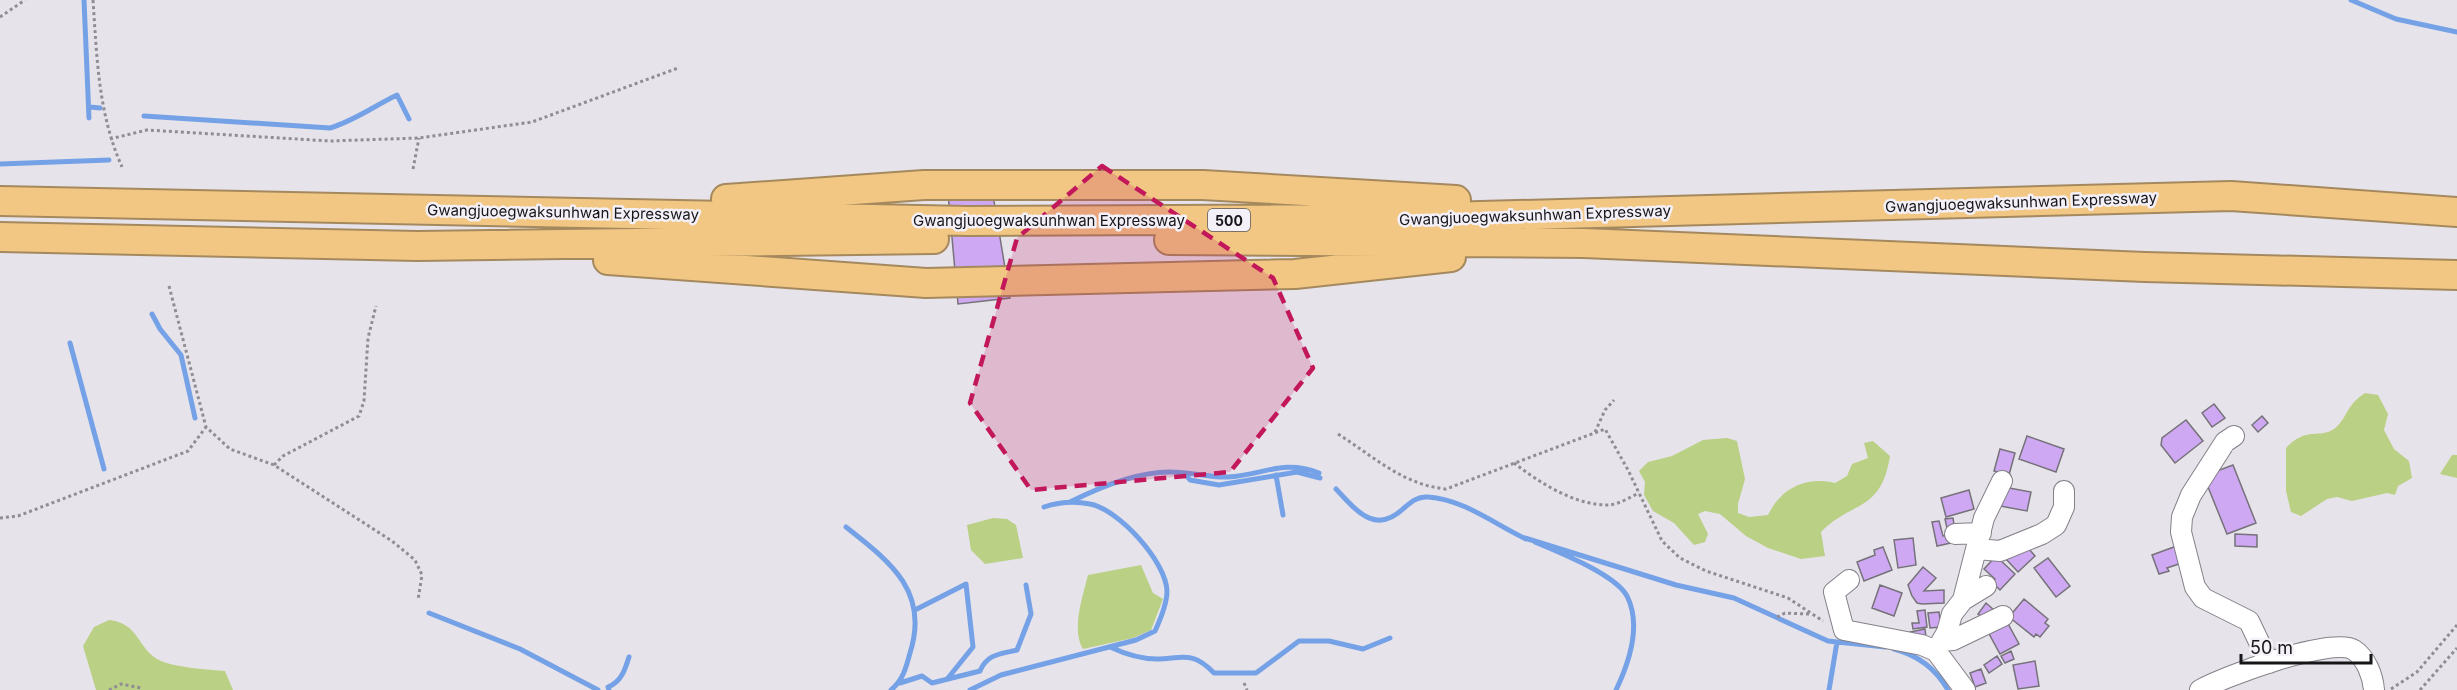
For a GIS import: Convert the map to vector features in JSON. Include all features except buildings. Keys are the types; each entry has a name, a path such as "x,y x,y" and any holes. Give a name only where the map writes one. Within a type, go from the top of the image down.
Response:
{"highway":[{"name":"Gwangjuoegwaksunhwan Expressway","path":"0,201 968,221 1371,219 2231,196 2457,212"},
{"name":"Gwangjuoegwaksunhwan Expressway","path":"0,237 417,246 977,238 1584,243 2145,267 2457,275"},
{"path":"417,246 926,283 1295,274 1584,243"}],"street":[{"path":"2234,436 2224,442 2191,495 2182,517 2181,532 2195,587 2203,598 2249,621 2269,663"},
{"path":"1963,600 1990,501 2002,481"},
{"path":"1955,534 1979,541 2000,551 2042,534 2056,525 2064,507 2064,491"},
{"path":"1849,580 1834,592 1844,630 1922,645 1939,646 2003,616"},
{"path":"1939,646 1952,614 1963,600 1986,586"},
{"path":"2200,690 2233,673 2334,645 2353,649 2366,663 2374,690"},
{"path":"1939,646 1965,690"}],"path":[{"path":"0,17 25,0"},
{"path":"93,0 100,96 110,139 122,167"},
{"path":"110,139 147,130 330,141 419,138 532,122 678,68"},
{"path":"413,169 419,138"},
{"path":"169,286 206,427 230,449 274,465 306,488 392,541 415,560 422,575 418,600"},
{"path":"274,465 283,456 359,416 364,401 368,338 376,306"},
{"path":"1594,433 1605,410 1614,400"},
{"path":"0,518 18,516 188,452 206,427"},
{"path":"1338,434 1396,474 1426,488 1446,489 1605,429 1662,541 1680,558 1706,571 1788,598 1834,628 1844,630"},
{"path":"1514,463 1536,480 1576,499 1610,505 1639,493"},
{"path":"1777,617 1785,613 1810,614"},
{"path":"2390,690 2417,672 2457,625"},
{"path":"2420,690 2457,648"},
{"path":"1244,683 1247,690"},
{"path":"109,690 121,684 141,688"}],"highlighted area":[{"path":"1102,166 1273,278 1313,368 1230,472 1031,490 970,403 1017,238"}],"green space":[{"path":"2365,393 2378,395 2388,414 2384,430 2394,449 2409,461 2412,478 2398,486 2395,495 2387,493 2352,501 2337,497 2327,499 2301,516 2291,512 2286,491 2286,448 2300,437 2334,429 2350,407"},
{"path":"1727,438 1737,441 1745,479 1738,504 1738,513 1749,517 1768,515 1780,498 1796,486 1814,481 1835,483 1847,476 1852,464 1868,458 1864,443 1873,441 1890,456 1886,474 1872,497 1832,522 1821,532 1825,556 1801,559 1768,548 1746,536 1720,514 1705,511 1698,514 1708,534 1705,542 1694,545 1674,523 1653,511 1644,495 1645,482 1639,471 1648,462 1672,456 1703,440"},
{"path":"2452,455 2457,455 2457,478 2440,474"},
{"path":"993,518 1007,519 1016,525 1023,558 985,564 971,550 967,525"},
{"path":"1141,565 1153,593 1163,599 1151,630 1133,638 1083,649 1078,632 1078,622 1088,575"},
{"path":"109,620 127,626 147,650 161,661 183,667 225,671 233,690 96,690 83,646 94,627"}],"waterway":[{"path":"84,0 89,118"},
{"path":"2351,0 2396,19 2457,32"},
{"path":"144,116 330,128 397,95 409,119"},
{"path":"90,107 100,108"},
{"path":"0,164 109,160"},
{"path":"152,314 160,329 181,355 195,418"},
{"path":"70,343 104,469"},
{"path":"1070,502 1120,481 1159,472 1228,477 1295,467 1319,473"},
{"path":"1186,475 1190,480 1219,485 1297,472 1320,478"},
{"path":"1276,475 1283,515"},
{"path":"1336,489 1359,512 1375,520 1384,520 1394,516 1415,500 1428,497 1466,507 1526,539"},
{"path":"970,690 1001,675 1136,640 1155,631 1167,596 1165,579 1139,538 1114,515 1090,504 1067,502 1044,507"},
{"path":"846,527 890,565 910,595 915,631 903,673 891,690"},
{"path":"1525,538 1676,585 1734,598 1828,641 1885,647"},
{"path":"1535,542 1599,572 1621,588 1627,596 1634,632 1629,656 1616,690"},
{"path":"915,610 966,584 973,647 948,678"},
{"path":"900,683 922,676 932,683 980,671 990,658 1017,650 1031,614 1026,585"},
{"path":"429,613 520,649 598,690"},
{"path":"1110,647 1145,658 1188,657 1200,661 1214,673 1256,673 1299,641 1329,641 1363,649 1390,638"},
{"path":"1829,690 1837,642"},
{"path":"1894,649 1925,664 1948,690"},
{"path":"609,690 608,687 622,675 629,657"}]}
